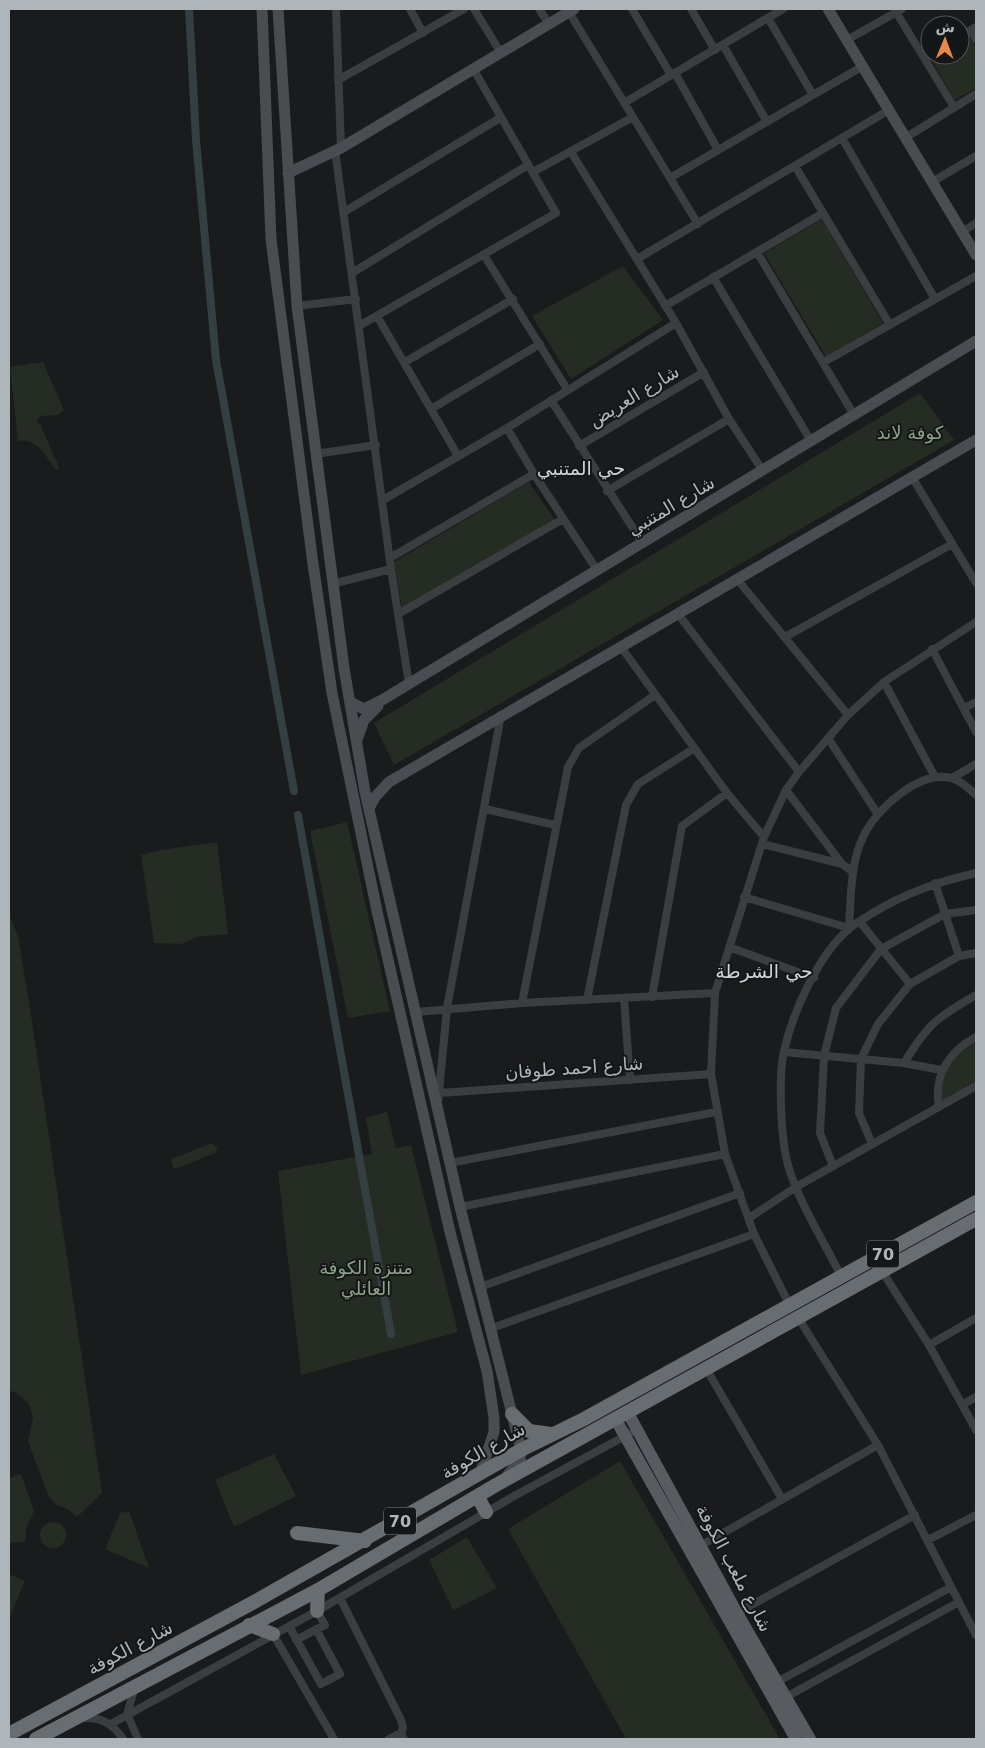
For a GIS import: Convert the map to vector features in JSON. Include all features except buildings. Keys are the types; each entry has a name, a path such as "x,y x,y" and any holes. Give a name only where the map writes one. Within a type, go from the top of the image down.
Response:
{"highway":[{"name":"شارع الكوفة","path":"9,1734 288,1584 521,1450 582,1420 842,1278 976,1202"},
{"name":"شارع الكوفة","path":"36,1739 318,1590 496,1485 707,1370 976,1219"},
{"path":"512,1414 529,1431 552,1434"},
{"path":"582,1420 586,1429 594,1432"},
{"path":"478,1497 486,1512"},
{"path":"297,1533 365,1541"},
{"path":"288,1584 288,1593 297,1601"},
{"path":"317,1611 318,1590"},
{"path":"256,1601 264,1608 265,1618"},
{"path":"249,1625 273,1634"}],"main road":[{"path":"262,9 271,239 305,510 332,693 377,911 450,1232 490,1394 494,1432 480,1474"},
{"path":"828,9 976,255"},
{"path":"280,10 297,303 332,584 356,741 369,808 460,1207 492,1328 521,1450 516,1468 496,1485"},
{"path":"288,173 338,149 474,70 571,10"},
{"path":"278,298 286,306 297,303"},
{"path":"281,324 288,318 299,321"},
{"name":"شارع المتنبي","path":"350,702 364,709 382,700 976,342"},
{"path":"369,808 378,793 389,782 501,715 976,440"},
{"name":"شارع المتنبي","path":"356,741 364,720 382,700"},
{"path":"363,777 373,784 389,782"},
{"path":"408,1044 418,1046 422,1040"},
{"path":"490,1394 499,1399 507,1392"},
{"name":"شارع ملعب الكوفة","path":"628,1413 702,1545 737,1613 741,1632"},
{"name":"شارع ملعب الكوفة","path":"616,1420 754,1653 796,1739"},
{"name":"شارع ملعب الكوفة","path":"754,1653 777,1682 810,1739"}],"street":[{"path":"336,9 338,149 344,212 391,570 409,684"},
{"path":"410,9 423,33"},
{"path":"338,80 464,9"},
{"path":"474,9 501,53"},
{"path":"539,9 549,24"},
{"path":"632,9 718,150"},
{"path":"691,9 715,50"},
{"path":"624,103 783,9"},
{"path":"571,10 624,103 698,224"},
{"path":"847,40 899,10 920,45"},
{"path":"768,18 813,95"},
{"path":"973,28 976,39"},
{"path":"724,45 767,122"},
{"path":"931,65 954,107"},
{"path":"670,178 862,66"},
{"path":"359,326 556,213 474,70"},
{"path":"905,138 976,94"},
{"path":"638,259 889,110"},
{"path":"533,172 633,117"},
{"path":"344,212 500,118"},
{"path":"842,138 935,300"},
{"path":"571,152 638,259 730,419 763,471"},
{"path":"932,182 976,156"},
{"path":"352,273 528,165"},
{"path":"794,166 890,325"},
{"path":"665,306 823,213"},
{"path":"962,232 976,223"},
{"path":"757,252 854,415"},
{"path":"484,255 567,389"},
{"path":"824,362 976,276"},
{"path":"713,278 811,441"},
{"path":"297,303 356,299"},
{"path":"405,362 512,299"},
{"path":"378,316 458,456"},
{"path":"383,500 507,428 567,389 676,324"},
{"path":"431,409 540,344"},
{"name":"شارع العريض","path":"579,446 704,372"},
{"path":"551,400 607,491 643,544"},
{"path":"607,491 730,419"},
{"path":"507,428 534,474 596,570"},
{"path":"315,454 376,445"},
{"path":"390,558 534,474"},
{"path":"912,477 976,583"},
{"path":"398,614 563,519"},
{"path":"784,637 952,544"},
{"path":"332,584 391,570"},
{"path":"737,579 848,715"},
{"path":"678,614 799,772"},
{"path":"790,1306 754,1234 725,1154 716,1112 712,1074 715,993 763,840 786,790 848,715 884,682 976,622"},
{"path":"621,647 693,748 763,840 842,864"},
{"path":"932,649 976,732"},
{"path":"884,682 935,777"},
{"path":"522,1003 555,825 568,767 579,748 655,695"},
{"path":"964,708 976,702"},
{"path":"438,1106 447,1008 501,715"},
{"path":"828,738 877,813"},
{"path":"587,1000 626,805 638,784 693,748"},
{"path":"952,778 976,764"},
{"path":"849,928 853,872 862,837 877,813 894,798 935,777 952,778 976,795"},
{"path":"786,790 842,864 853,872"},
{"path":"652,997 682,826 727,793"},
{"path":"485,809 555,825"},
{"path":"842,1278 796,1187 788,1163 782,1114 784,1052 802,998 829,950 849,928 896,898 935,883 976,873"},
{"path":"935,883 960,956"},
{"path":"744,896 849,928"},
{"path":"834,1166 820,1133 824,1056 836,1008 881,949 945,914 976,910"},
{"path":"860,922 910,984"},
{"path":"729,947 814,978"},
{"path":"872,1144 859,1113 861,1059 878,1024 910,984 960,956 976,953"},
{"path":"416,1012 522,1003 715,993"},
{"path":"904,1063 923,1032 942,1014 976,995"},
{"path":"624,998 630,1080"},
{"path":"939,1107 937,1096 940,1070 963,1044 976,1038"},
{"path":"784,1052 904,1063 940,1070"},
{"name":"شارع احمد طوفان","path":"440,1093 712,1074"},
{"path":"748,1218 796,1187 976,1086"},
{"path":"450,1163 716,1112"},
{"path":"460,1207 725,1154"},
{"path":"480,1287 740,1193"},
{"path":"492,1328 754,1234"},
{"path":"882,1271 929,1346 976,1430"},
{"path":"929,1346 976,1318"},
{"path":"799,1319 878,1445 976,1635"},
{"path":"707,1370 782,1499"},
{"path":"962,1405 976,1396"},
{"path":"111,1724 317,1611 486,1512 638,1429"},
{"path":"702,1545 878,1445"},
{"path":"737,1613 915,1515"},
{"path":"928,1540 976,1515"},
{"path":"777,1682 951,1587"},
{"path":"340,1598 401,1720 402,1736 388,1739"},
{"path":"786,1697 959,1602"},
{"path":"296,1640 325,1625 317,1611"},
{"path":"289,1626 321,1684 340,1674 316,1629"},
{"path":"273,1634 334,1739"},
{"path":"135,1687 127,1714 138,1739"},
{"path":"76,1718 94,1717 111,1724 123,1739"}],"green space":[{"path":"970,38 976,48 976,88 955,100 935,65 970,65"},
{"path":"822,219 883,323 826,357 764,253"},
{"path":"623,266 663,320 571,379 532,316"},
{"path":"43,362 64,410 58,415 40,416 36,422 40,424 59,467 58,469 55,469 44,453 35,445 30,442 18,441 10,367"},
{"name":"كوفة لاند","path":"920,393 954,440 394,765 374,723"},
{"path":"529,482 555,520 402,608 394,562"},
{"path":"347,822 390,1011 348,1018 310,831"},
{"path":"217,842 228,934 197,937 181,944 154,943 141,855 161,850"},
{"path":"9,914 18,937 29,1002 102,1493 77,1517 68,1509 56,1505 49,1497 28,1442 33,1418 29,1404 20,1395 9,1390"},
{"path":"976,1041 976,1085 942,1104 945,1075 953,1059 967,1046"},
{"name":"متنزة الكوفة العائلي","path":"387,1112 396,1148 411,1145 458,1332 301,1375 278,1171 372,1154 366,1118"},
{"path":"212,1143 218,1149 215,1153 175,1169 173,1167 171,1159"},
{"path":"274,1454 296,1496 234,1527 215,1480"},
{"path":"620,1461 780,1739 626,1739 508,1529"},
{"path":"21,1474 34,1511 26,1528 25,1542 9,1542 9,1478"},
{"path":"121,1511 126,1513 129,1511 149,1568 105,1549"},
{"path":"53,1522 63,1525 66,1535 63,1545 53,1548 43,1545 40,1535 43,1525"},
{"path":"467,1537 497,1588 453,1610 429,1560"},
{"path":"9,1574 25,1581 9,1618"}],"waterway":[{"path":"189,9 196,140 216,360 294,791"},
{"path":"298,815 391,1334"}],"district":[{"name":"حي المتنبي","path":"581,468"},
{"name":"حي الشرطة","path":"764,971"}]}
